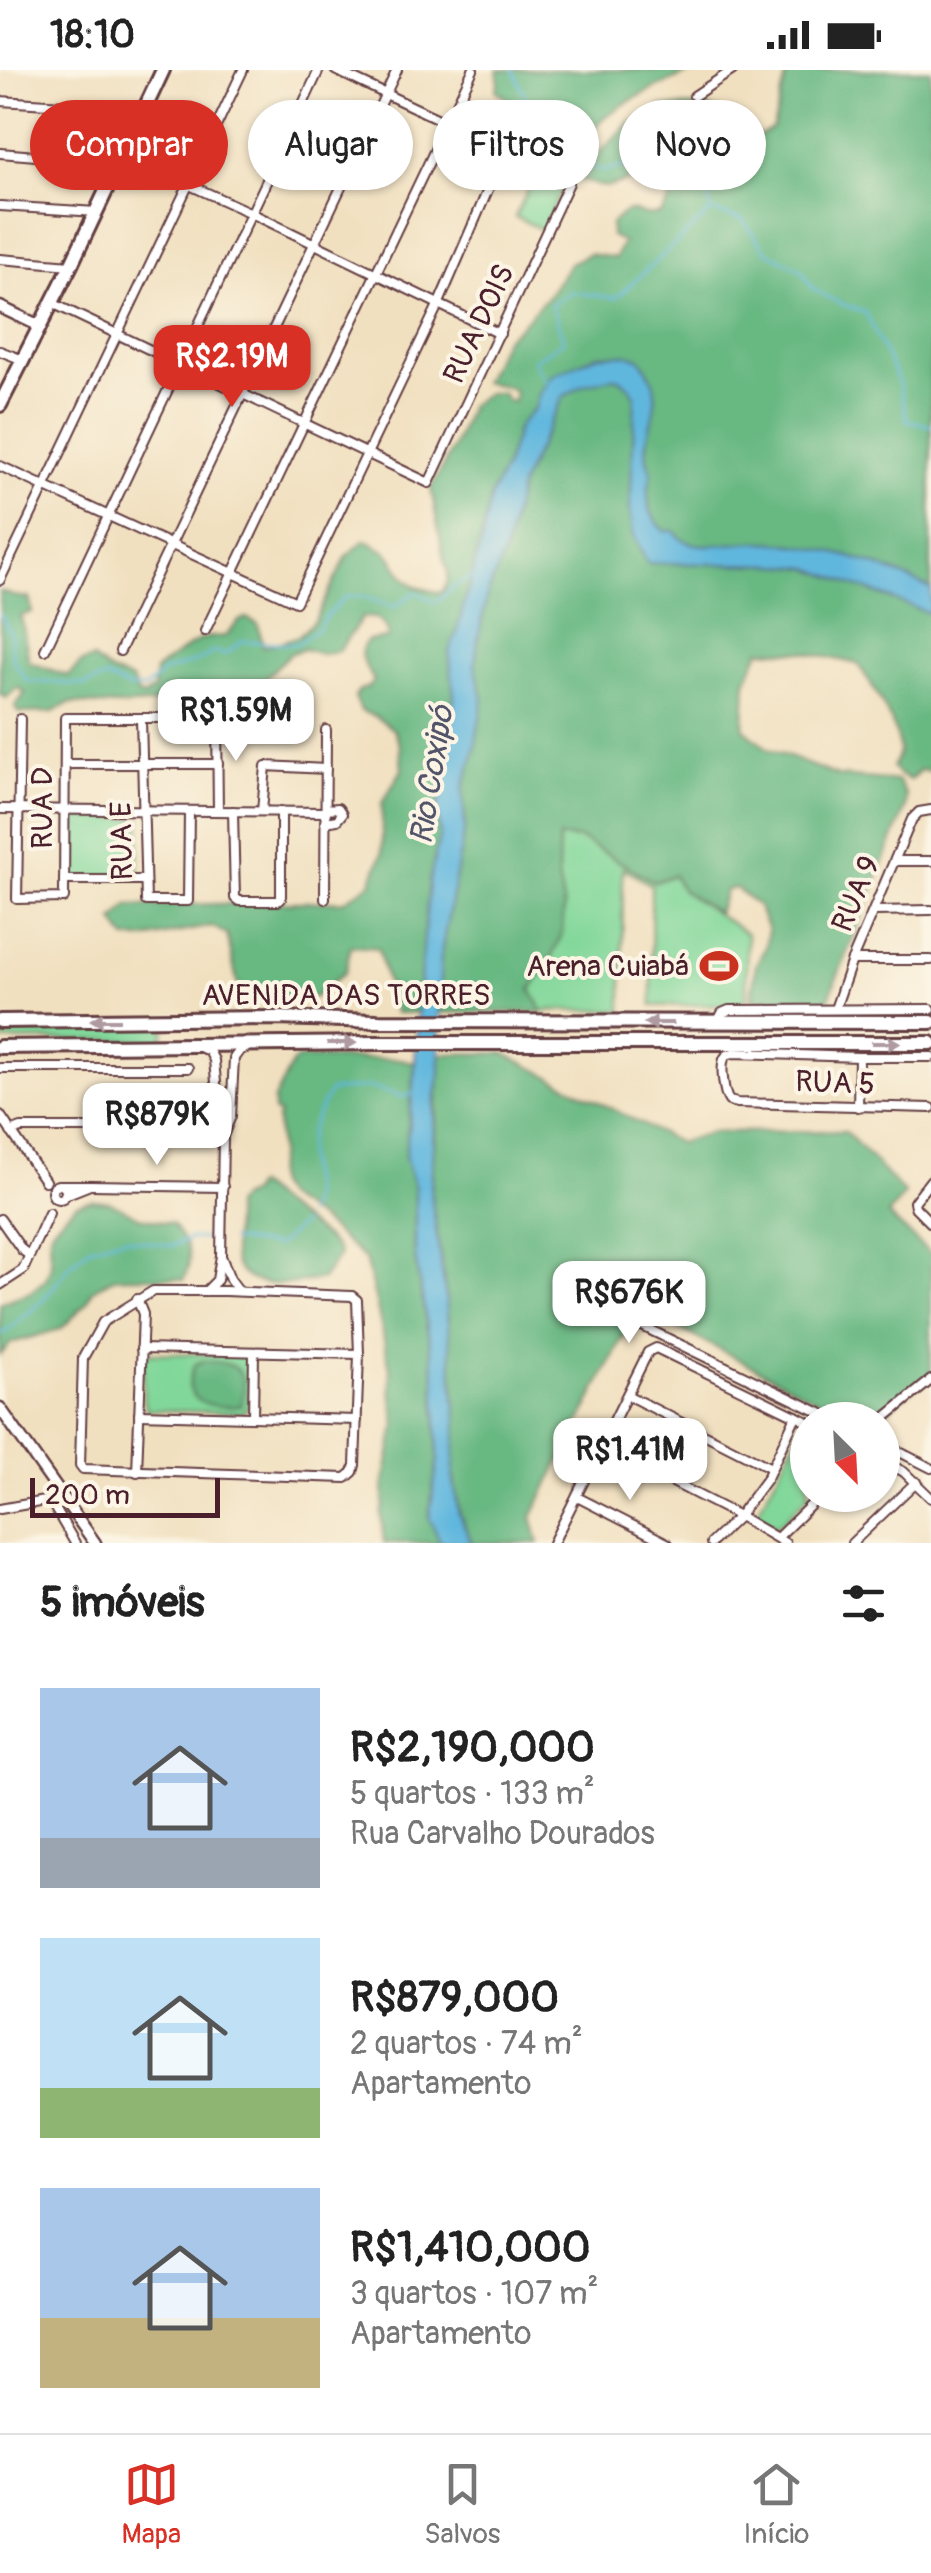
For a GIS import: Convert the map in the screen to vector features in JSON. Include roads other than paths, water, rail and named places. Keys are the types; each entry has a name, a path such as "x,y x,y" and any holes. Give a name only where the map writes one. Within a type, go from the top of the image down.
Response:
{"main road":[{"path":"149,100 164,70"},
{"path":"0,405 107,190"},
{"path":"173,1044 166,1031 169,1026 276,1018"},
{"name":"AVENIDA DAS TORRES","path":"0,1020 931,1022"},
{"path":"778,1043 782,1022"},
{"path":"812,1043 810,1030 819,1023"},
{"name":"AVENIDA DAS TORRES","path":"0,1047 931,1043"}],"street":[{"path":"228,100 242,70"},
{"path":"44,650 319,70"},
{"path":"335,70 433,116"},
{"path":"120,651 397,70"},
{"path":"458,100 472,70"},
{"path":"694,96 733,70"},
{"path":"0,101 30,103"},
{"path":"205,631 433,153"},
{"path":"0,154 30,155"},
{"path":"0,580 185,190"},
{"path":"203,190 500,334"},
{"path":"0,466 296,602 439,303 488,190"},
{"name":"RUA DOIS","path":"368,452 429,483 566,190"},
{"path":"0,206 97,212"},
{"path":"0,259 72,265"},
{"path":"52,303 368,452"},
{"path":"0,307 40,326"},
{"path":"0,351 22,360"},
{"name":"RUA D","path":"19,809 17,899 64,898 65,718 141,719"},
{"path":"141,719 218,718 218,811"},
{"path":"19,809 20,719"},
{"name":"RUA E","path":"141,719 146,902 188,901 188,810"},
{"path":"324,899 326,730"},
{"path":"65,764 218,764"},
{"path":"262,811 266,766 326,769"},
{"path":"0,808 326,814"},
{"name":"RUA 9","path":"835,1009 912,819 931,810"},
{"path":"234,811 235,898 278,901 281,812"},
{"path":"895,860 931,860"},
{"path":"64,880 145,880"},
{"path":"874,911 931,910"},
{"path":"852,960 931,960"},
{"path":"717,1023 729,1010 931,1009"},
{"path":"223,1136 231,1116 234,1058 245,1048 282,1043"},
{"path":"173,1044 204,1048 212,1054 216,1071 223,1136 222,1256 217,1280 206,1291"},
{"name":"RUA 5","path":"858,1057 733,1053 723,1060 724,1094 738,1103 931,1108"},
{"path":"858,1106 858,1057 931,1057"},
{"path":"0,1068 188,1068"},
{"path":"0,1115 45,1181 58,1192"},
{"path":"11,1132 21,1128 186,1128"},
{"path":"931,1180 914,1207 931,1223"},
{"path":"58,1192 90,1185 222,1187"},
{"path":"0,1285 23,1270 58,1192"},
{"path":"0,1218 28,1254"},
{"path":"222,1256 238,1291"},
{"path":"152,1291 238,1291 352,1296 358,1304 354,1469 346,1478 87,1471 80,1464 83,1358 103,1322 152,1291"},
{"path":"137,1299 142,1314 137,1472"},
{"path":"640,1325 798,1402"},
{"path":"553,1543 648,1352 656,1348 790,1413"},
{"path":"141,1349 358,1354"},
{"path":"252,1417 254,1353"},
{"path":"900,1405 931,1380"},
{"path":"627,1394 771,1468"},
{"path":"0,1408 96,1543"},
{"path":"139,1414 356,1420"},
{"path":"711,1543 739,1516 771,1468 790,1428"},
{"path":"602,1446 782,1540 806,1512"},
{"path":"900,1453 931,1468"},
{"path":"900,1470 931,1498"},
{"path":"852,1543 916,1482"},
{"path":"54,1485 50,1500 74,1543"},
{"path":"577,1497 667,1543"},
{"path":"0,1509 50,1500"}],"water":[{"name":"Rio Coxipó","path":"598,355 639,358 654,384 654,410 646,448 652,472 648,497 654,518 665,531 675,531 690,543 701,545 761,542 849,556 931,589 931,614 809,568 647,563 633,534 630,510 635,396 621,379 611,378 583,385 563,397 520,486 505,551 487,596 475,664 483,699 474,754 463,790 465,827 441,954 440,1073 431,1195 457,1421 453,1476 459,1515 472,1543 441,1543 429,1518 438,1458 435,1376 415,1256 415,1188 405,1157 429,882 440,834 437,809 443,791 454,697 449,651 491,495 519,425 535,408 552,375"}],"waterway":[{"path":"513,70 541,130 567,159 603,171 672,156 704,174 711,211 743,220 766,251 800,269 813,289 866,313 899,383 907,420 931,426"},
{"path":"546,382 533,360 564,341 551,304 571,292 616,298 710,212"},
{"path":"0,614 11,635 13,660 27,681 85,685 106,678 128,688 145,689 163,672 203,659 212,652 226,654 242,641 296,644 319,628 345,597 362,596 394,607 416,592 436,603 455,585 473,577"},
{"path":"306,1215 311,1193 308,1141 330,1091 370,1087 404,1097 414,1093"},
{"path":"230,1240 277,1246 303,1223"},
{"path":"0,1334 44,1299 90,1247 125,1238 172,1246 191,1238 211,1239"}],"place":[{"name":"Arena Cuiabá","path":"719,966"}]}
